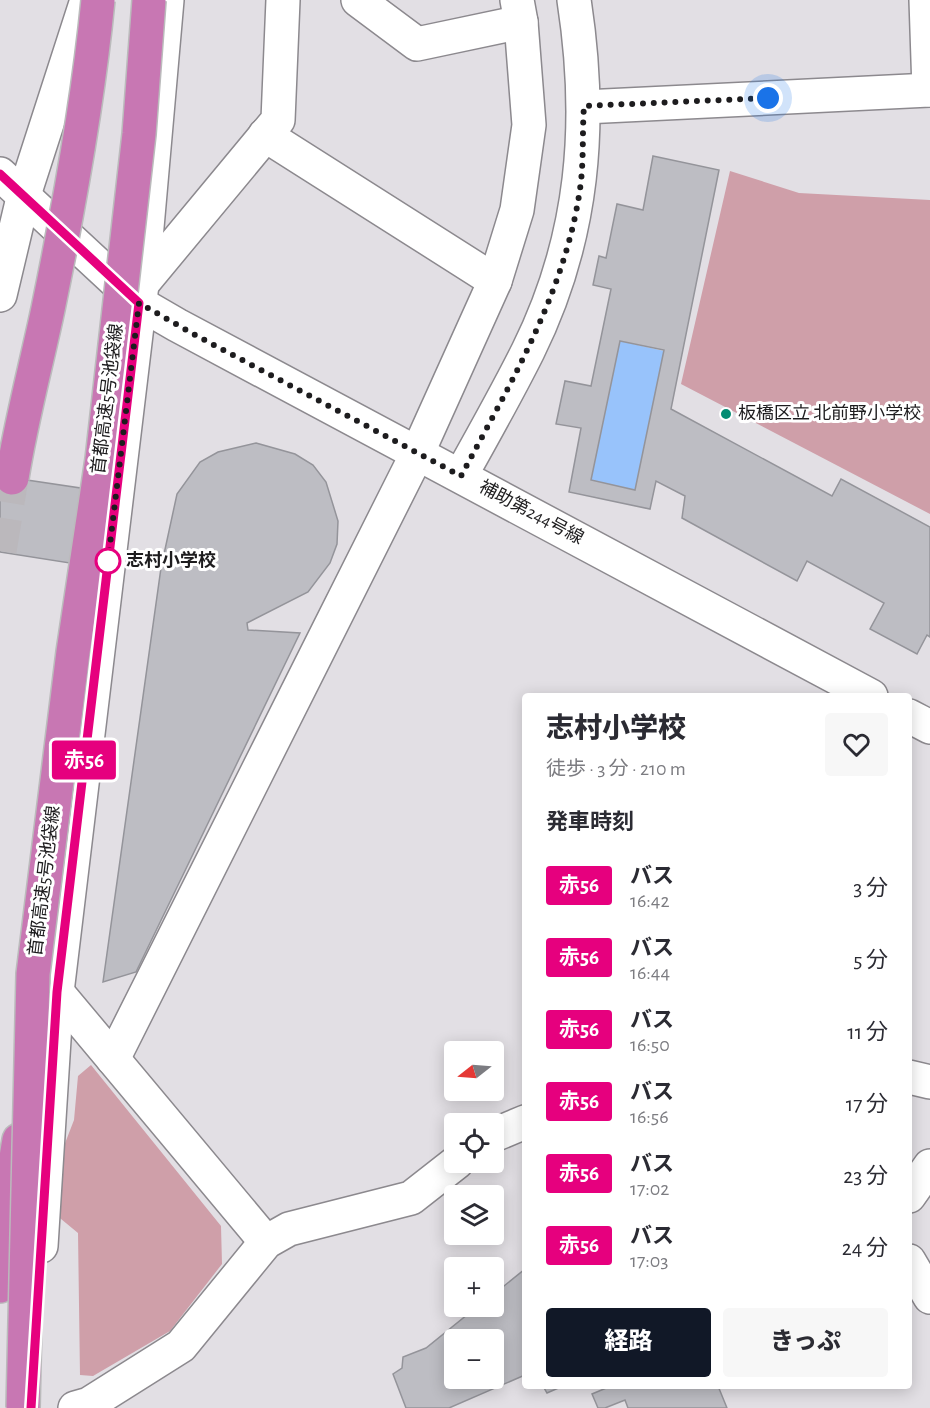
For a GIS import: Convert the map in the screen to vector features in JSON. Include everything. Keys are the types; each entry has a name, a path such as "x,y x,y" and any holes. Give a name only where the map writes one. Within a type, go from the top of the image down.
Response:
{"highway":[{"path":"12,478 18,437 47,311 71,188 92,62 98,0"},
{"name":"首都高速5号池袋線","path":"23,1408 33,974 73,652 102,459 138,134 148,0"},
{"path":"0,1286 4,1227 30,1070"}],"street":[{"path":"0,295 23,198 87,0"},
{"path":"31,1408 57,992 141,293 167,0"},
{"path":"141,293 278,120 283,0"},
{"path":"113,1059 417,454 495,281 517,210 529,125 519,11 417,44 358,0"},
{"path":"461,476 529,350 553,291 568,242 580,188 584,106 574,0"},
{"path":"584,106 930,90 926,0"},
{"path":"265,135 495,281"},
{"name":"補助第244号線","path":"0,174 23,198 141,293 417,454 866,693"},
{"path":"912,718 930,728"},
{"path":"57,992 266,1242"},
{"path":"912,1078 930,1082"},
{"path":"504,1131 522,1123"},
{"path":"912,1192 930,1166"},
{"path":"84,1407 181,1346 266,1242 289,1229 411,1198 444,1173"},
{"path":"912,1266 930,1297"}],"shaded area":[{"path":"730,171 799,193 930,200 930,514 681,384"},
{"path":"91,1065 221,1226 222,1264 170,1331 93,1376 80,1375 78,1233 55,1214 52,1177 74,1120 78,1076"}],"water":[{"path":"620,341 664,351 635,490 591,480"}],"building":[{"path":"653,156 719,170 671,409 832,496 841,479 930,527 930,637 927,635 917,654 870,629 884,603 807,561 797,581 682,518 685,496 656,481 650,509 569,492 581,428 556,424 565,381 591,386 611,289 593,285 599,256 606,258 617,204 643,210","holes":["620,341 664,350 635,490 591,480"]},
{"path":"256,443 295,454 313,465 326,482 338,521 337,544 330,563 308,592 247,623 248,630 300,633 136,972 103,982 161,568 177,494 200,462 218,452"},
{"path":"0,476 87,489 76,564 0,552"},
{"path":"522,1271 522,1376 504,1384 504,1329 450,1329 464,1317 504,1317 504,1286"},
{"path":"444,1333 444,1389 493,1389 449,1408 406,1408 393,1374 402,1368 403,1357 426,1348"},
{"path":"545,1389 556,1389 547,1393"},
{"path":"604,1389 719,1389 727,1408 628,1408 625,1400 605,1408 598,1408 592,1394"}],"tunnel":[{"path":"0,551 12,478"}],"bus line":[{"name":"赤56","path":"0,174 23,198 139,303 57,992 31,1408"}],"place":[{"name":"板橋区立 北前野小学校","path":"726,414"},
{"name":"志村小学校","path":"108,561"}],"route":[{"path":"108,561 139,303 461,476 529,350 553,291 568,242 580,188 584,106 768,98"}]}
